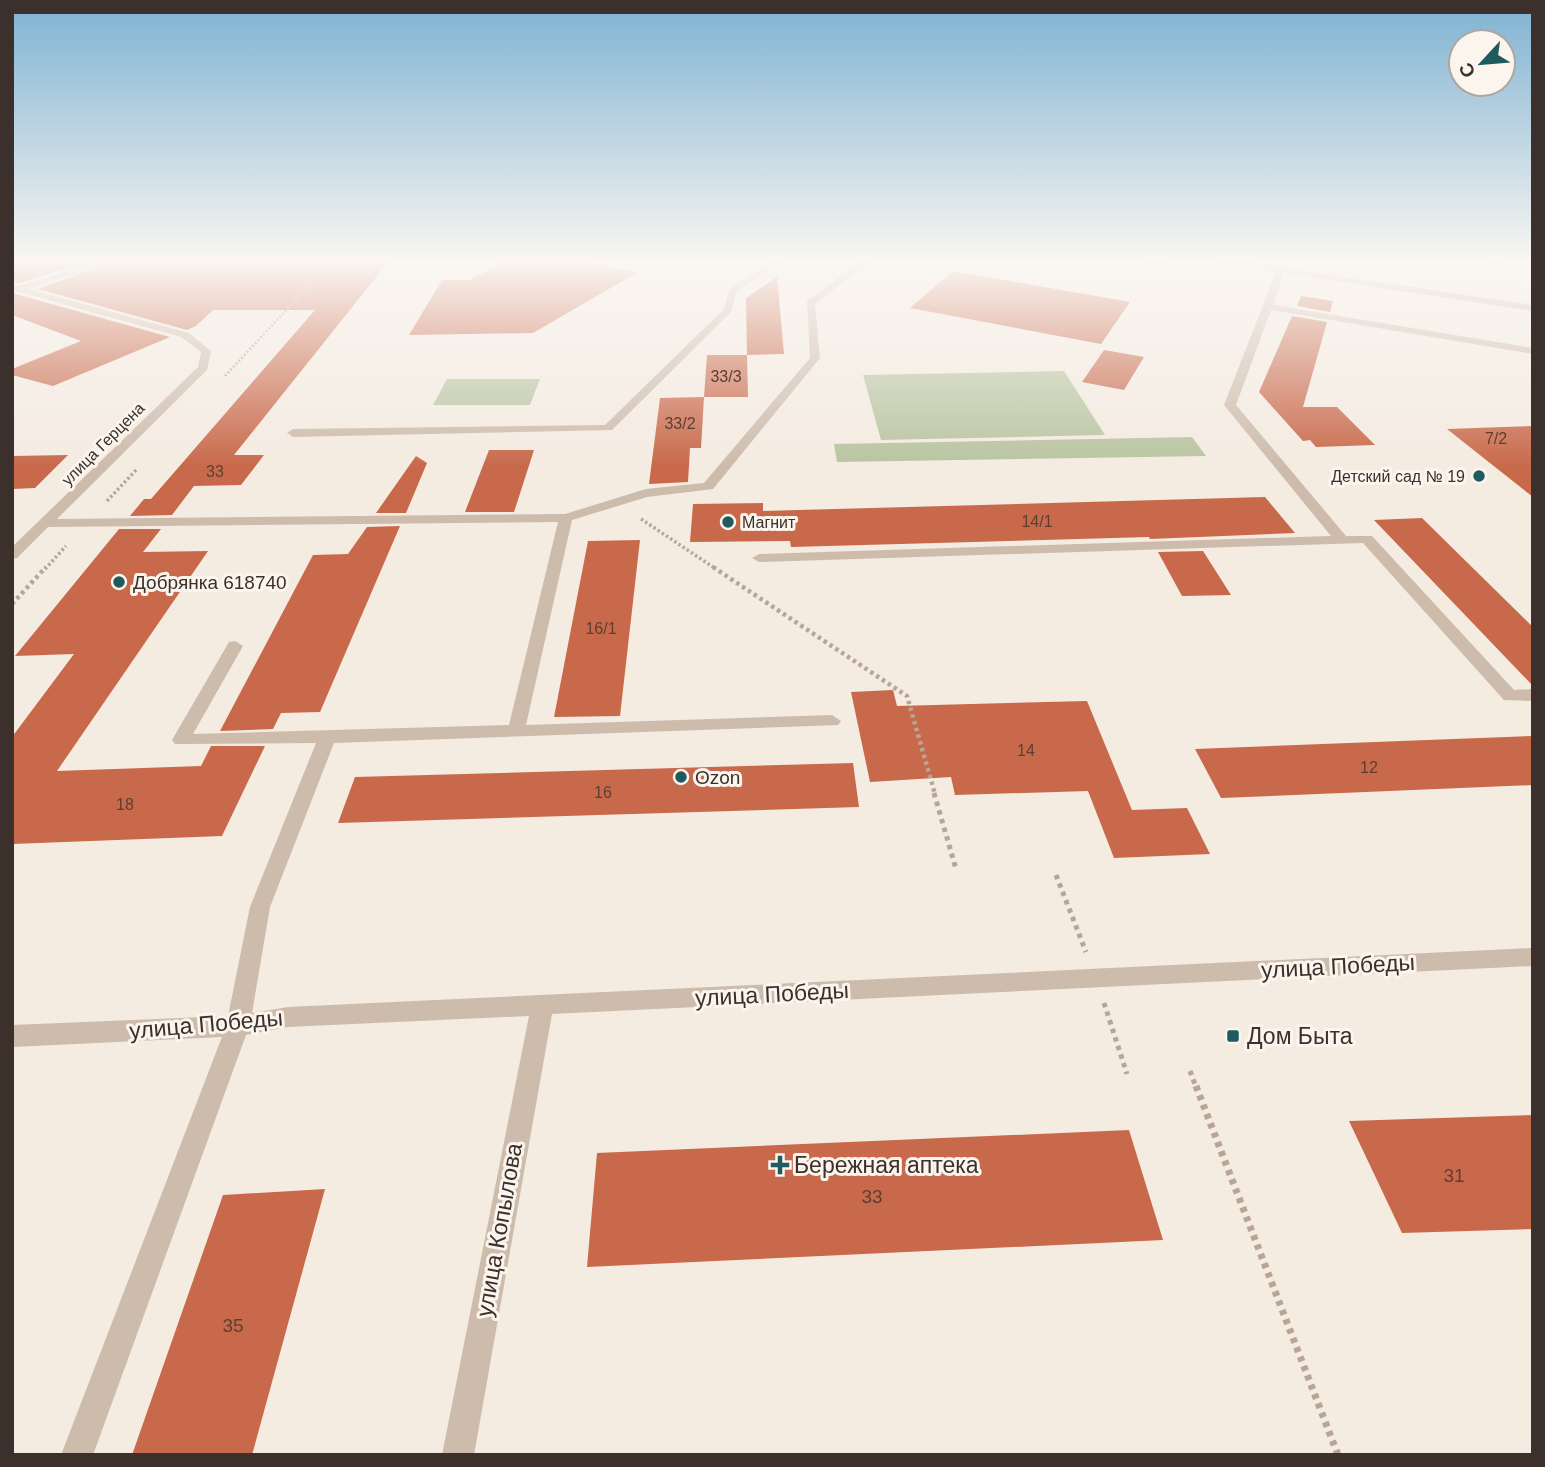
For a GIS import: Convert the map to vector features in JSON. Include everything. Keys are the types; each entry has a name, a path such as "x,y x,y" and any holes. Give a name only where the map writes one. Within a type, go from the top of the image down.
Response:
{"street":[{"name":"улица Герцена","path":"16,548 203,368 206,351 185,335 165,329"},
{"path":"293,433 608,428 708,329"},
{"path":"45,523 566,518 646,492 708,486 815,358 812,329"},
{"path":"1259,329 1230,405 1342,540"},
{"path":"1403,329 1533,351"},
{"path":"516,731 566,518"},
{"path":"759,558 1367,539 1510,696 1533,695"},
{"path":"235,646 181,740 832,721"},
{"path":"77,1455 238,1026 260,907 327,737"},
{"name":"улица Победы","path":"12,1036 238,1026 288,1017 1533,957"},
{"name":"улица Копылова","path":"458,1455 542,1006"}],"path":[{"path":"616,502 907,696 956,869"},
{"path":"1190,1072 1338,1455"}],"green space":[{"path":"1064,371 1105,435 881,440 863,375"},
{"path":"447,379 540,379 530,405 433,405"},
{"path":"1192,437 1206,456 837,462 834,444"}],"building":[{"path":"50,329 143,329 170,337 53,386 12,375 12,369 81,341"},
{"path":"298,329 334,329 234,455 264,455 241,485 194,486 172,515 130,516 144,499 151,499"},
{"path":"412,329 539,329 533,333 409,335"},
{"path":"747,329 782,329 784,354 747,355"},
{"path":"1024,329 1111,329 1101,344"},
{"path":"1286,329 1325,329 1303,407 1337,407 1375,445 1316,447 1310,440 1303,441 1259,392"},
{"path":"1104,350 1144,357 1124,390 1082,382"},
{"path":"707,355 747,355 748,397 704,397"},
{"path":"704,397 701,448 690,448 688,482 649,484 660,398"},
{"path":"1533,426 1533,497 1447,429"},
{"path":"489,450 534,450 514,512 465,512"},
{"path":"68,455 35,488 12,489 12,456"},
{"path":"416,456 427,463 406,513 376,513"},
{"path":"1265,497 1295,533 791,547 790,541 690,542 693,504 763,503 763,511"},
{"path":"1422,518 1533,627 1533,686 1374,520"},
{"path":"400,526 320,712 281,713 273,729 220,731 313,555 348,554 367,527"},
{"path":"119,529 161,529 143,552 208,551 57,771 201,766 211,746 265,746 222,836 12,844 12,737 74,654 15,656"},
{"path":"640,540 620,716 554,717 588,541"},
{"path":"1203,551 1231,595 1182,596 1158,552"},
{"path":"893,690 897,706 1087,701 1132,810 1187,808 1210,854 1114,858 1088,791 955,795 951,777 870,782 851,692"},
{"path":"1533,736 1533,785 1221,798 1195,749"},
{"path":"853,763 859,807 338,823 355,777"},
{"path":"1533,1115 1533,1229 1402,1233 1349,1121"},
{"path":"1129,1130 1163,1240 587,1267 597,1153"},
{"path":"325,1189 252,1455 132,1455 223,1195"}],"place":[{"name":"Детский сад № 19","path":"1479,476"},
{"name":"Магнит","path":"728,522"},
{"name":"Добрянка 618740","path":"119,582"},
{"name":"Ozon","path":"681,777"},
{"name":"Дом Быта","path":"1233,1036"},
{"name":"Бережная аптека","path":"780,1165"}]}
